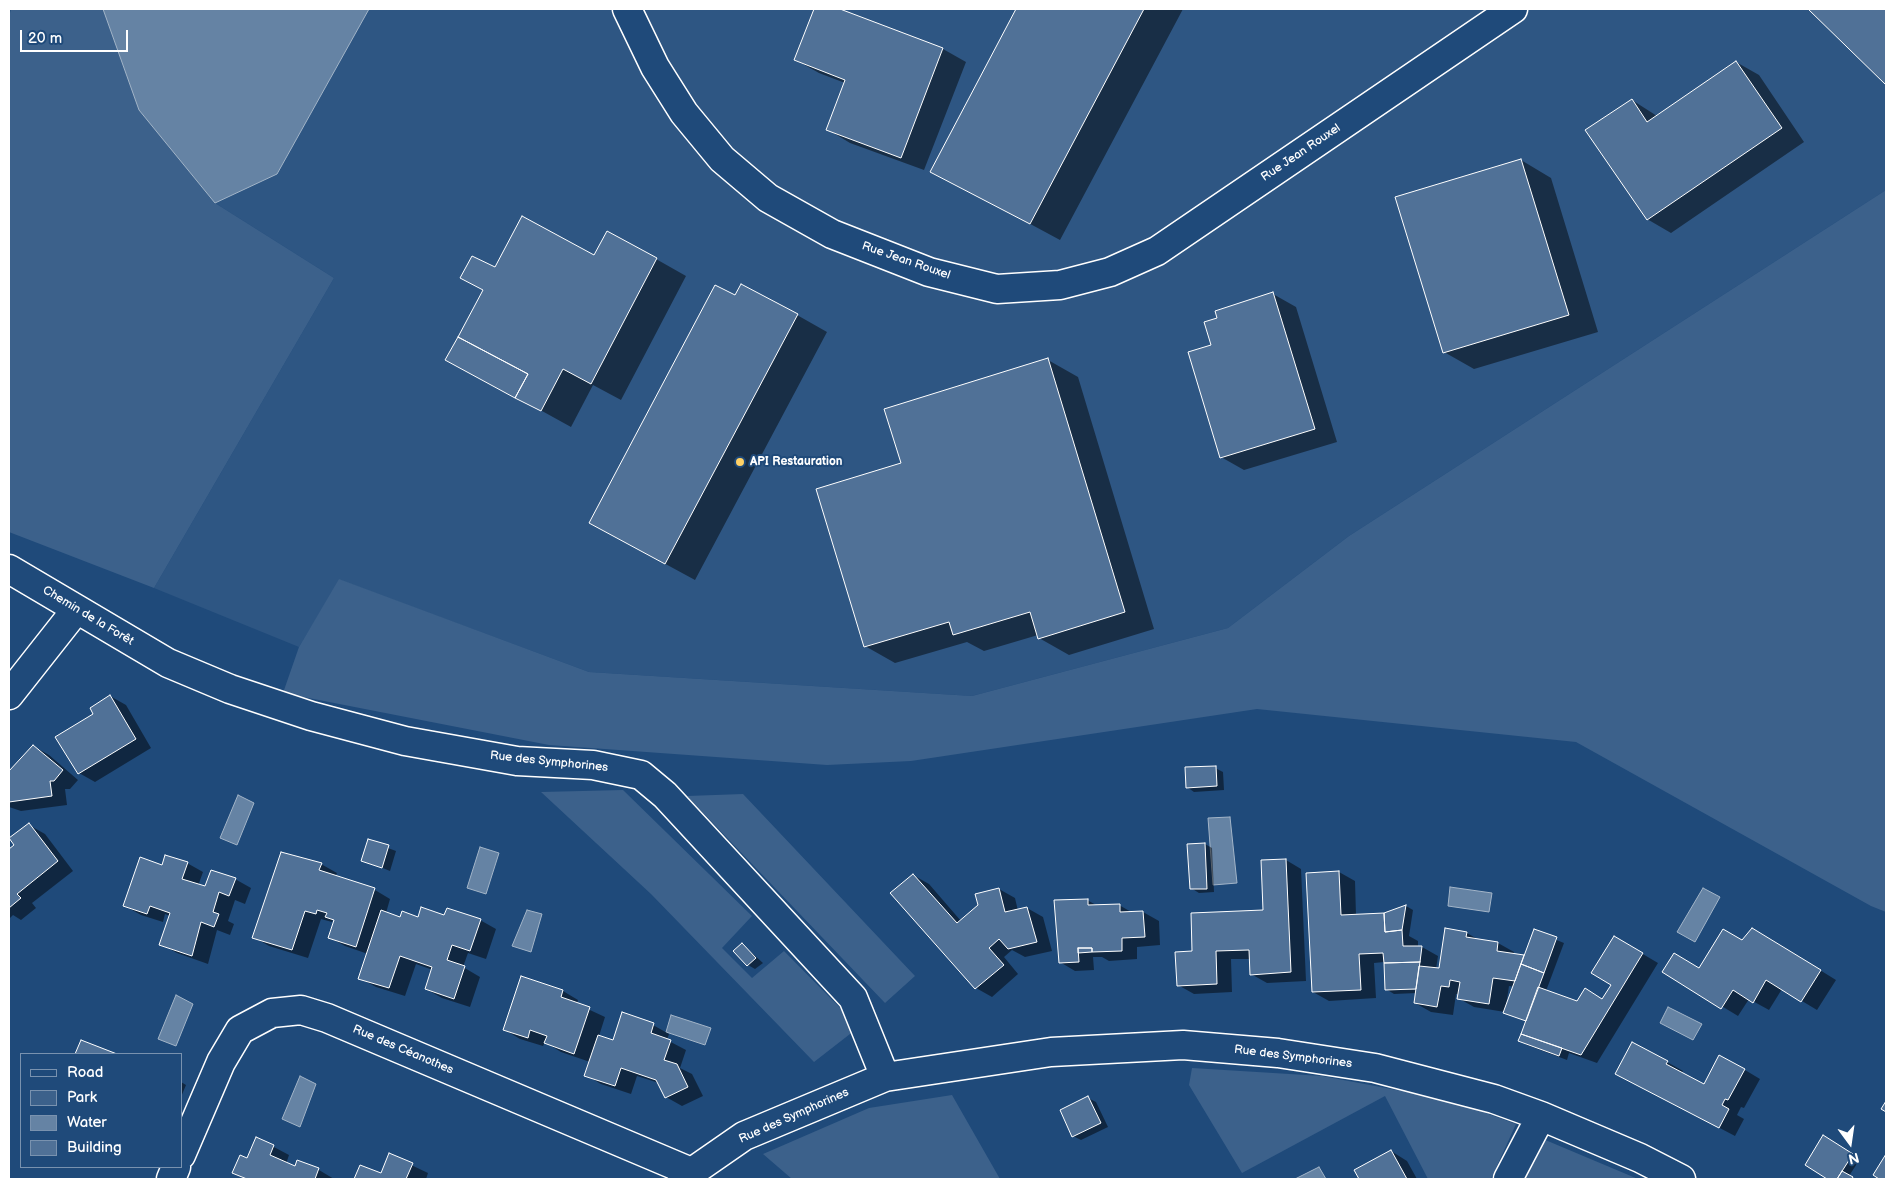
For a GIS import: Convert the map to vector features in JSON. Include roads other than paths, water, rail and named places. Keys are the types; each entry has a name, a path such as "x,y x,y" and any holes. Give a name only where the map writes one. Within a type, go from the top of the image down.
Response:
{"street":[{"name":"Rue Jean Rouxel","path":"627,9 655,67 684,114 722,159 768,198 832,234 929,272 997,288 1060,285 1110,272 1157,251 1513,9"},
{"name":"Chemin de la Forêt","path":"9,569 168,663"},
{"path":"9,695 76,610"},
{"name":"Rue des Symphorines","path":"168,663 230,689 311,716 405,741 517,761 593,765 641,775 665,794 853,998 885,1077"},
{"name":"Rue des Céanothes","path":"182,1153 221,1062 240,1030 272,1013 301,1010 327,1018 687,1176"},
{"name":"Rue des Symphorines","path":"687,1176 744,1136 885,1077 1051,1052 1183,1046 1278,1052 1375,1068 1494,1099 1541,1116 1640,1158 1681,1179"},
{"path":"1508,1179 1541,1116"}],"water":[{"path":"103,9 369,9 277,174 215,203 139,110"},
{"path":"238,795 254,803 237,845 220,838"},
{"path":"1230,817 1237,883 1213,885 1208,818"},
{"path":"480,847 499,853 486,894 467,888"},
{"path":"1450,887 1492,893 1489,912 1448,906"},
{"path":"1703,888 1720,897 1695,942 1677,932"},
{"path":"527,910 542,914 531,952 512,946"},
{"path":"176,995 193,1004 176,1046 158,1039"},
{"path":"1668,1007 1702,1024 1693,1040 1660,1023"},
{"path":"671,1015 711,1028 705,1045 666,1032"},
{"path":"300,1076 316,1084 300,1127 282,1119"},
{"path":"1319,1167 1326,1179 1295,1179"}],"place":[{"name":"API Restauration","path":"740,462"}]}
